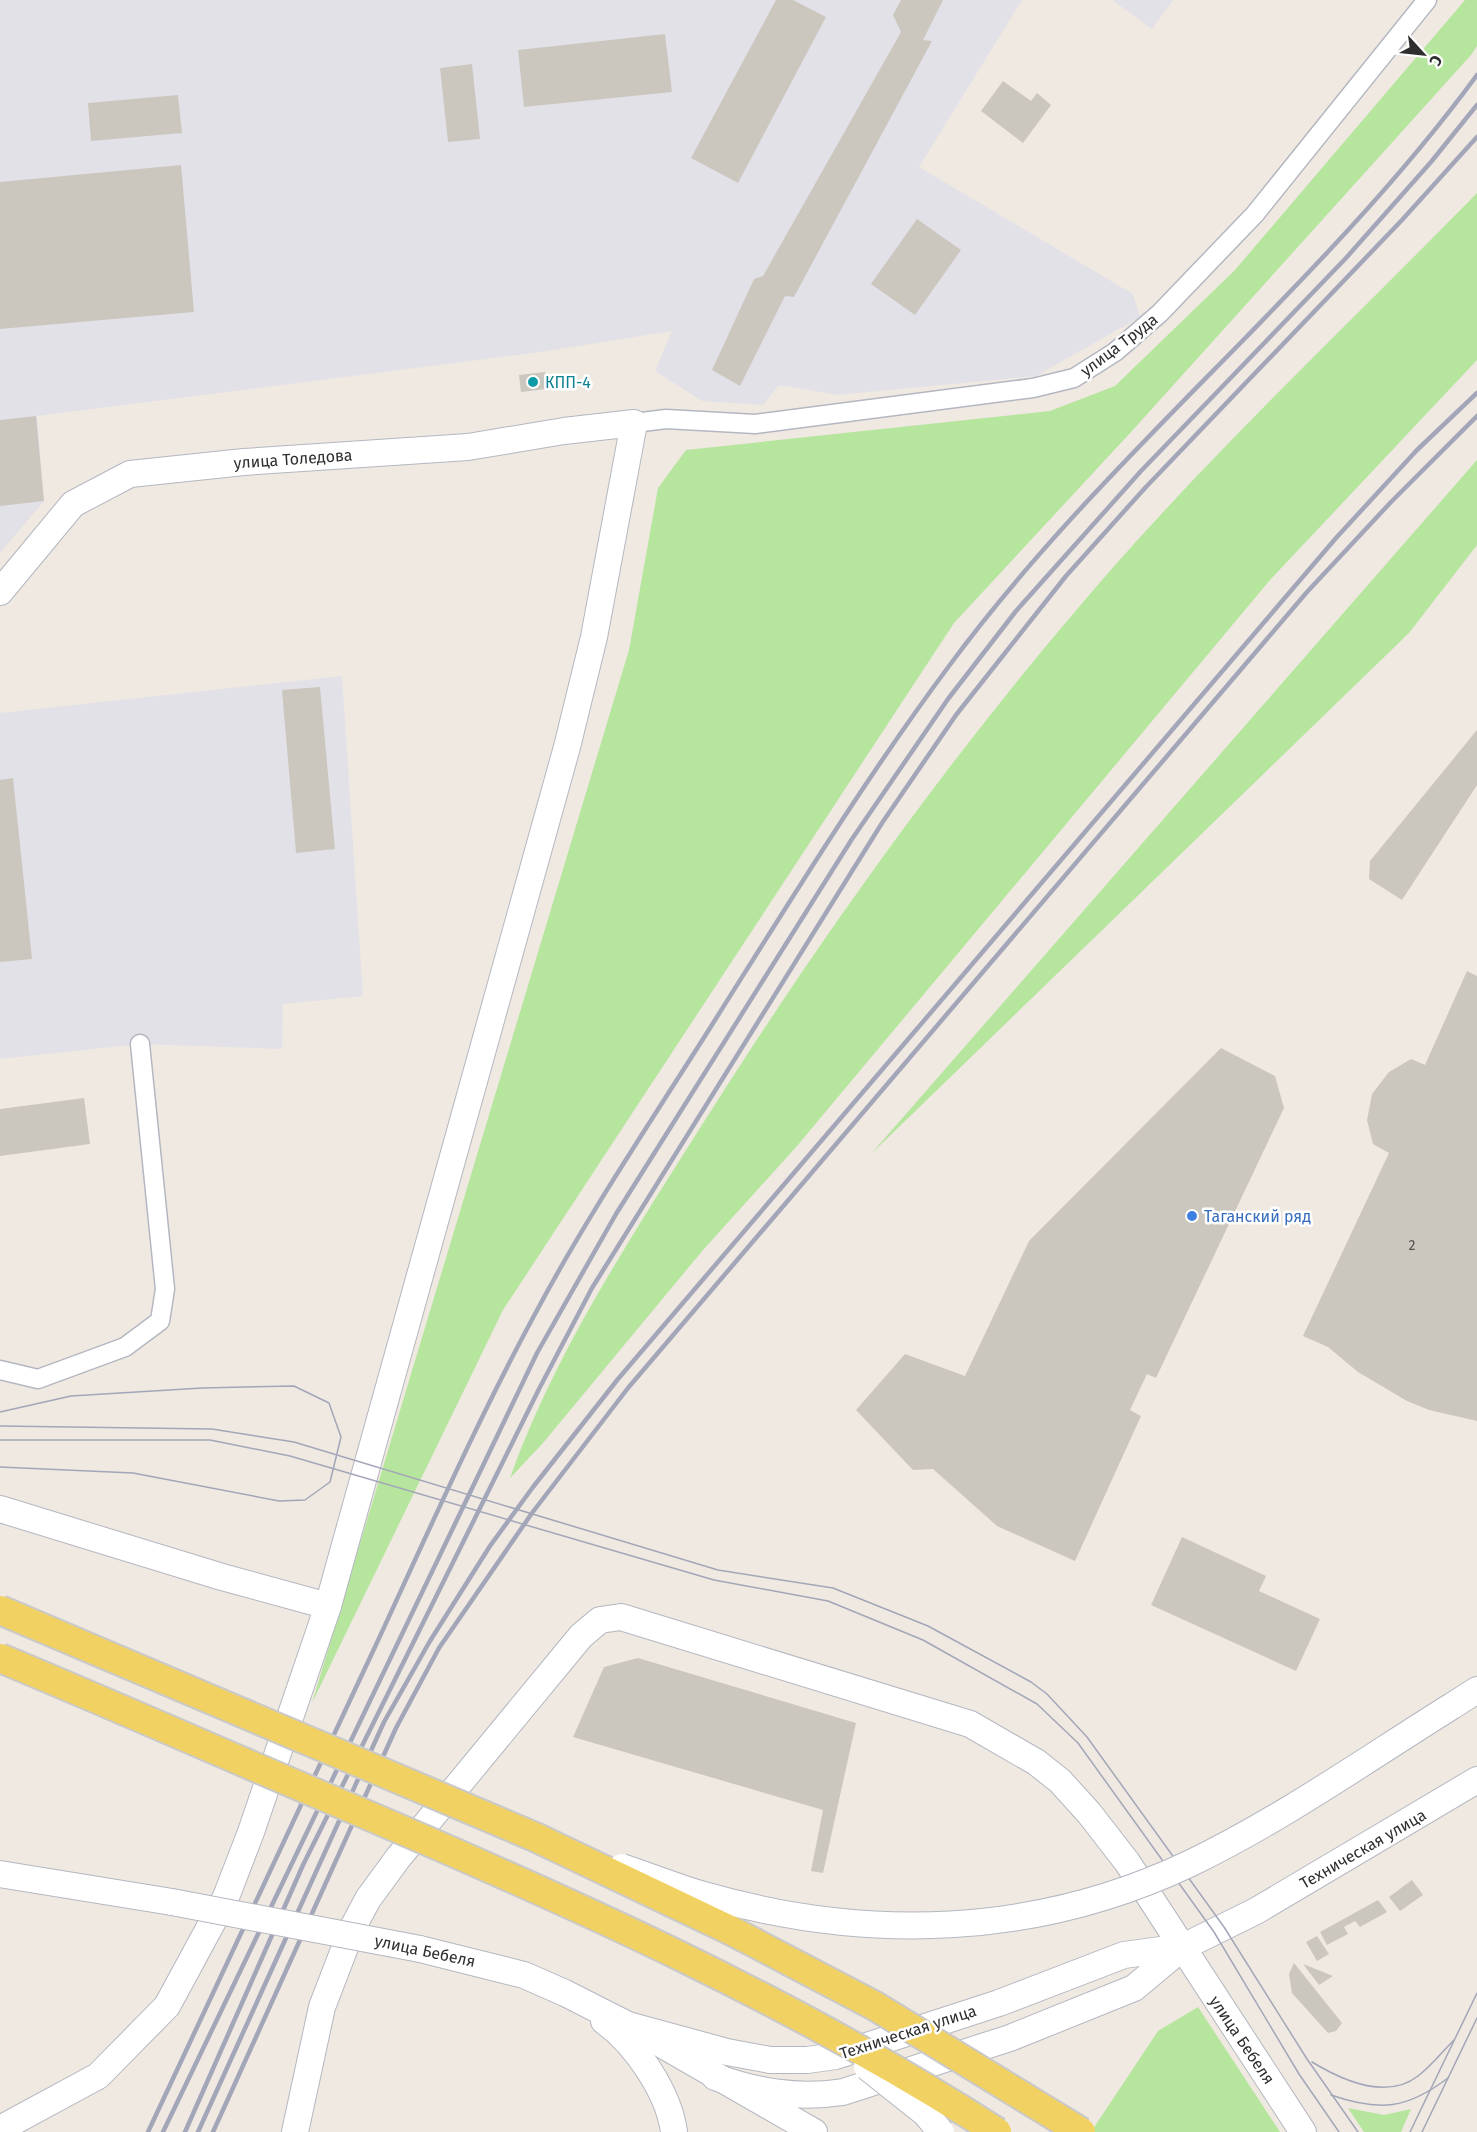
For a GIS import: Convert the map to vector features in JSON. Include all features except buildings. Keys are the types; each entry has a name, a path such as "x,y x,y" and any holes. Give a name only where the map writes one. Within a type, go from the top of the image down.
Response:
{"main road":[{"name":"улица Толедова","path":"0,592 73,504 130,474 244,462 468,447 564,431 634,423"},
{"path":"0,2129 98,2076 167,2006 234,1875 328,1606 581,692 594,637 634,423"},
{"path":"0,1509 222,1577 328,1606"},
{"path":"0,1610 535,1837 732,1930 876,2006 1081,2132"},
{"name":"улица Бебеля","path":"295,2132 322,2007 348,1939 368,1899 405,1849 580,1636 600,1620 621,1617 970,1724 1002,1740 1060,1781 1089,1813 1127,1862 1207,1988 1304,2132"},
{"path":"0,1658 516,1879 712,1971 854,2046 998,2132"},
{"path":"535,1837 704,1895 806,1917 874,1926 937,1927 1010,1918 1097,1899 1190,1863 1274,1818 1477,1690"},
{"name":"Техническая улица","path":"715,2077 771,2094 818,2096 843,2092 1010,2038 1134,1988 1183,1947 1256,1911 1477,1780"},
{"name":"улица Бебеля","path":"0,1874 172,1902 420,1948 524,1975 628,2025 814,2132"},
{"name":"Техническая улица","path":"628,2025 727,2052 770,2060 807,2060 836,2056 999,2003 1124,1955 1183,1947"},
{"path":"565,1993 608,2024 638,2056 659,2086 674,2132"},
{"path":"791,2013 894,2086 925,2113 941,2132"}],"street":[{"name":"улица Труда","path":"634,423 666,419 755,424 1033,388 1074,378 1115,352 1161,313 1255,214 1427,0"},
{"path":"0,1370 38,1379 125,1347 160,1321 165,1289 141,1044"}],"shaded area":[{"path":"0,0 1022,0 919,167 1133,294 1140,317 1036,376 837,395 779,385 763,405 702,401 655,371 672,331 541,352 37,416 44,501 0,553"},
{"path":"1112,0 1173,0 1152,29"},
{"path":"342,676 363,996 283,1004 282,1049 140,1044 0,1059 0,713"}],"green space":[{"path":"1465,0 1477,0 1477,46 1471,55 1131,432 954,623 503,1310 312,1703 629,650 658,488 686,450 1050,411 1115,386 1235,270"},
{"path":"1477,193 1477,360 1270,580 797,1146 703,1250 543,1443 510,1478 548,1387 571,1342 647,1212 794,983 945,773 1053,638 1153,523 1244,427"},
{"path":"1477,460 1477,545 1409,633 871,1154"},
{"path":"1198,2007 1280,2132 1091,2132 1158,2031"},
{"path":"1348,2108 1384,2115 1411,2109 1401,2132 1364,2132"}],"tram line":[{"path":"0,1412 71,1396 202,1388 294,1386 329,1403 341,1437 330,1482 305,1500 279,1501 133,1473 0,1467"},
{"path":"0,1426 212,1429 294,1442 718,1570 833,1588 928,1626 1031,1682 1047,1694 1087,1737 1224,1927 1307,2059 1358,2132"},
{"path":"0,1440 210,1440 290,1456 714,1580 828,1601 923,1640 1037,1704 1078,1743 1214,1932 1299,2074 1339,2132"},
{"path":"1410,2132 1477,1993"},
{"path":"1422,2132 1477,2018"},
{"path":"1312,2062 1336,2075 1363,2085 1392,2087 1418,2076 1454,2040"},
{"path":"1331,2095 1364,2104 1392,2105 1419,2096 1448,2078"}],"railway":[{"path":"148,2132 452,1480 513,1355 597,1205 826,845 917,710 1010,588 1076,514 1350,228 1416,153 1477,75"},
{"path":"163,2132 537,1353 616,1214 852,839 948,699 1016,611 1141,471 1346,258 1431,162 1477,105"},
{"path":"185,2132 303,1865 539,1389 592,1288 882,823 956,715 1066,576 1145,488 1402,220 1477,137"},
{"path":"198,2132 384,1722 430,1641 490,1546 533,1487 618,1379 1336,538 1417,450 1477,393"},
{"path":"213,2132 396,1728 439,1648 532,1513 628,1388 1307,592 1391,502 1477,416"}],"place":[{"name":"КПП-4","path":"533,382"},
{"name":"Таганский ряд","path":"1192,1216"}]}
